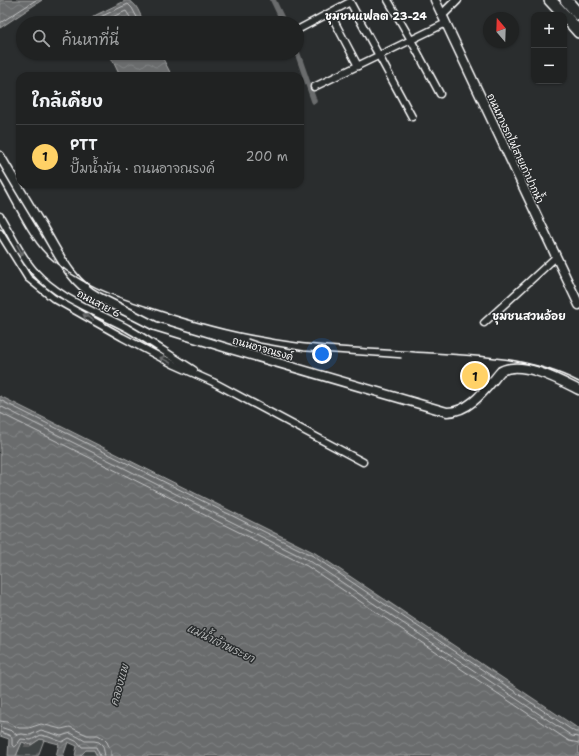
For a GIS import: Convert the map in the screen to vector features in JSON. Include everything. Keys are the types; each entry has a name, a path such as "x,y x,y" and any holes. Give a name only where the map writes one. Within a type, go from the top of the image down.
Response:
{"highway":[{"path":"550,0 572,15"},
{"path":"566,0 579,32"}],"street":[{"path":"388,0 440,94"},
{"name":"ถนนทางรถไฟสายเก่าปากน้ำ","path":"435,0 579,305"},
{"path":"442,15 457,0"},
{"path":"304,26 352,1 412,117"},
{"path":"330,13 358,66"},
{"path":"314,86 446,23"},
{"name":"ถนนอาจณรงค์","path":"0,156 16,183"},
{"name":"ถนนอาจณรงค์","path":"19,188 59,255 79,284 98,298 155,326 447,412 460,410 470,404 501,371 507,368 520,368 535,371 579,390"},
{"name":"ถนนสาย 6","path":"0,216 27,262 45,282 84,308 127,328 213,382"},
{"name":"ถนนสาย 6","path":"0,233 28,278 53,298 122,337 175,365 213,382 363,462"},
{"path":"484,323 556,257"}],"green space":[{"path":"40,739 44,740 38,756 16,756 22,742 31,745"},
{"path":"86,750 94,750 97,756 80,756"}],"water":[{"path":"0,0 42,0 16,16 0,28"},
{"path":"127,0 136,6 141,16 95,16"},
{"path":"112,60 164,60 170,72 118,72"},
{"path":"0,396 315,553 579,729 579,756 97,756 94,750 86,750 80,756 75,756 77,746 68,742 63,756 56,756 59,744 40,739 31,745 22,742 16,756 8,756 9,739 0,736"}],"waterway":[{"path":"273,0 281,16"},
{"path":"300,60 304,72"},
{"path":"304,72 314,101"}],"railway":[{"path":"0,180 27,229 46,254 82,281 123,299 192,321 247,335 318,345 499,358 540,367 560,373 579,382"},
{"path":"248,339 260,343 304,351 401,358"}],"place":[{"name":"PTT","path":"475,376"}],"district":[{"name":"ชุมชนแฟลต 23-24","path":"376,16"},
{"name":"ชุมชนสวนอ้อย","path":"529,316"}],"water label":[{"name":"แม่น้ำเจ้าพระยา","path":"221,643"},
{"name":"คลองแพ","path":"119,685"}]}
